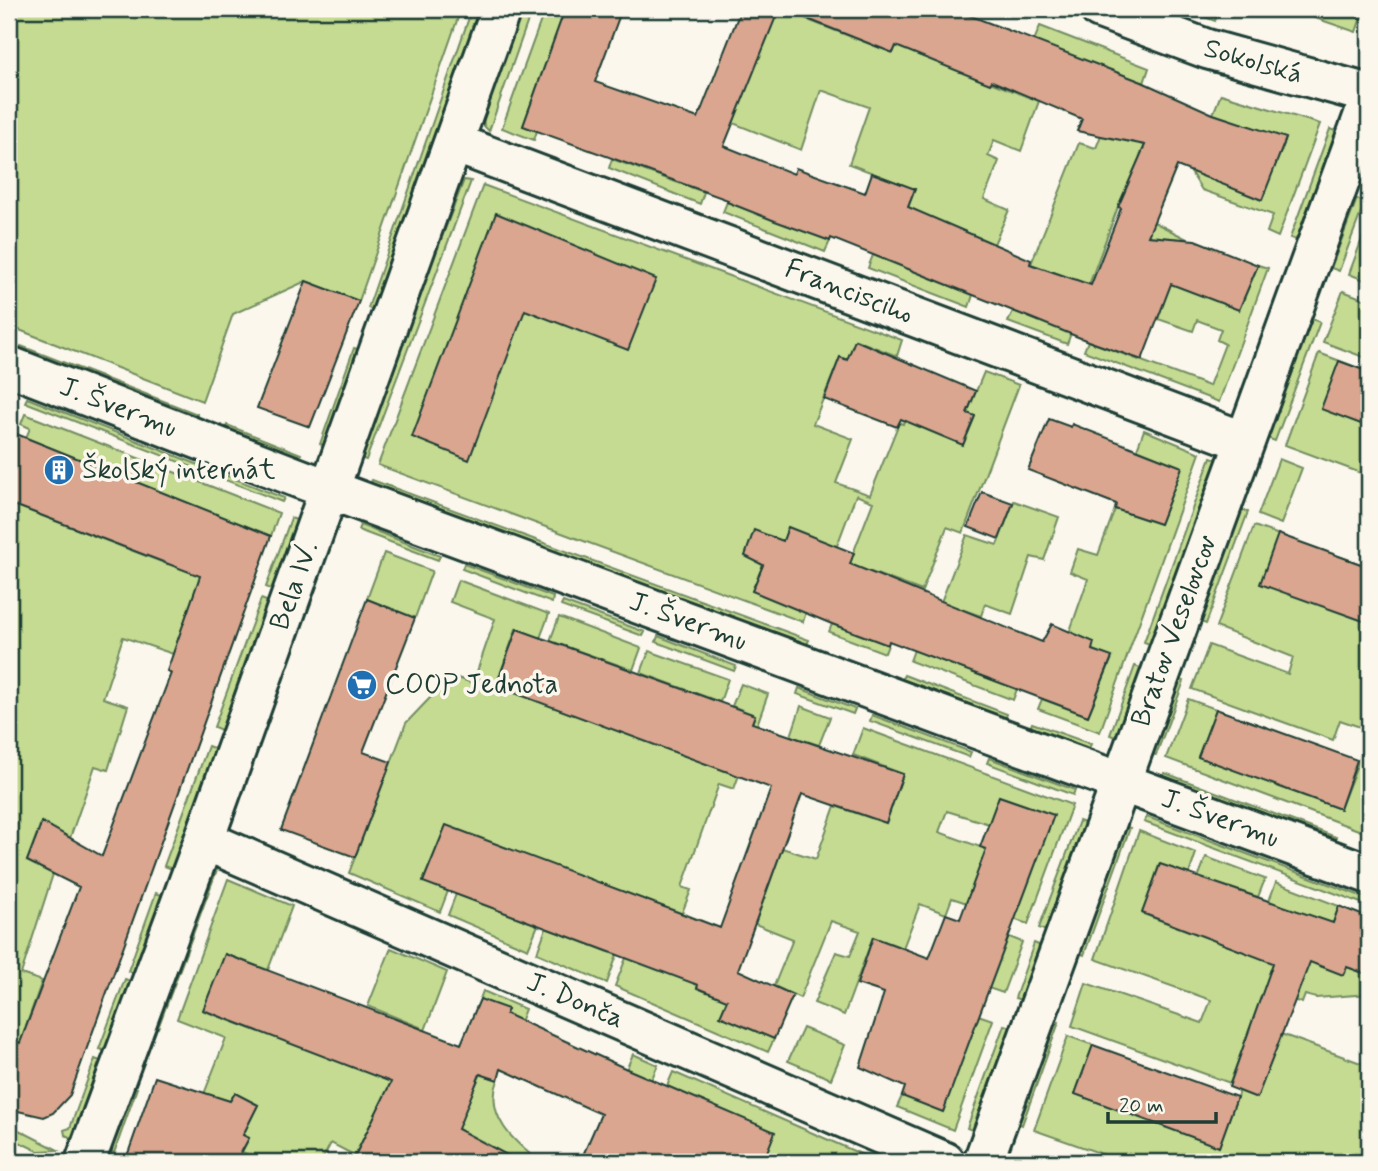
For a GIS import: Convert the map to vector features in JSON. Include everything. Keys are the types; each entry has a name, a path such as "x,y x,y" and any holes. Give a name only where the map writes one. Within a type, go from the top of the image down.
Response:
{"street":[{"name":"Bela IV.","path":"85,1162 204,841 501,9"},
{"name":"Sokolská","path":"1100,9 1207,49 1369,94"},
{"name":"Bratov Veselovcov","path":"983,1162 1369,100"},
{"name":"Francisciho","path":"454,143 1243,441"},
{"name":"J. Švermu","path":"9,366 329,489 1369,874"},
{"name":"J. Donča","path":"204,841 946,1162"}],"green space":[{"path":"9,9 461,9 359,301 306,281 233,314 202,401 9,326"},
{"path":"472,9 483,9 377,311 368,308"},
{"path":"521,9 532,9 489,131 484,126 483,116"},
{"path":"545,9 565,9 523,126 537,131 534,140 502,128"},
{"path":"778,9 814,9 810,21 893,53 896,46 1039,101 1021,151 994,140 988,156 999,161 984,199 1009,210 994,244 908,208 915,189 849,164 869,107 821,90 801,150 733,123"},
{"path":"1184,9 1219,9 1215,21"},
{"path":"1289,9 1364,9 1356,32"},
{"path":"1040,26 1149,68 1144,83 1034,41"},
{"path":"1144,83 1162,93 1191,171 1261,200 1286,139 1213,114 1221,94 1320,124 1278,237 1267,232 1273,215 1202,190 1190,171 1174,158 1145,146 1118,207 1067,344 1008,322 1013,311 1064,330 1081,282 1031,264 1079,143 1096,148 1105,125"},
{"path":"1330,129 1338,132 1299,241 1290,238"},
{"path":"612,159 704,192 700,204 609,168"},
{"path":"464,180 471,181 366,460 357,457"},
{"path":"483,185 902,340 897,356 856,340 847,360 840,357 813,424 853,439 836,483 870,495 899,423 903,424 904,420 963,445 975,416 967,413 984,372 1019,385 963,533 947,527 922,591 849,564 873,502 856,495 832,559 788,528 783,541 754,531 763,565 753,591 806,612 803,622 378,465"},
{"path":"1357,199 1365,202 1339,271 1331,268"},
{"path":"727,202 830,241 825,252 723,212"},
{"path":"1148,219 1189,240 1172,284 1239,310 1258,265 1268,268 1219,402 1084,351 1088,341 1209,386 1225,344 1217,340 1221,329 1197,320 1193,331 1158,319 1166,295 1147,288"},
{"path":"1369,220 1369,267 1364,280 1349,274"},
{"path":"873,255 973,295 969,307 868,268"},
{"path":"1343,291 1369,301 1369,359 1323,342"},
{"path":"1312,319 1320,322 1275,441 1267,438"},
{"path":"21,346 197,414 196,419 19,351"},
{"path":"354,348 363,351 329,447 320,444"},
{"path":"1319,353 1369,372 1369,476 1285,445"},
{"path":"27,398 284,498 282,502 25,402"},
{"path":"25,414 279,513 271,536 26,438 30,428 21,424"},
{"path":"227,425 301,454 299,459 225,430"},
{"path":"1144,430 1200,453 1100,732 1038,709 1042,699 1088,716 1112,658 1092,650 1070,631 1088,579 1070,572 1078,549 1098,555 1115,509 1160,524 1182,467 1137,449"},
{"path":"1211,457 1219,460 1152,645 1144,642"},
{"path":"1279,459 1302,468 1281,524 1258,515"},
{"path":"372,480 809,640 806,646 370,486"},
{"path":"1014,501 1059,517 1044,560 1031,557 1012,614 985,604 981,616 941,602 967,535 997,545"},
{"path":"9,503 167,564 204,566 173,654 123,637 103,698 128,706 108,770 95,766 70,838 45,824 40,825 27,861 53,874 21,974 42,981 20,1043 9,1038"},
{"path":"1240,509 1248,512 1206,624 1198,621"},
{"path":"291,518 299,521 273,590 266,587"},
{"path":"360,525 440,556 438,560 358,530"},
{"path":"1254,526 1369,567 1369,730 1340,720 1333,740 1192,689 1209,645 1288,674 1293,657 1216,627"},
{"path":"384,553 432,571 415,618 367,599"},
{"path":"464,564 553,597 552,603 462,569"},
{"path":"458,580 549,614 540,638 516,629 496,686 734,774 755,715 732,706 741,684 768,694 734,789 719,784 682,887 691,890 682,913 720,928 698,988 727,1000 721,1016 774,1039 768,1052 615,986 626,958 681,913 446,826 423,881 448,891 440,912 349,873 406,723 451,676 473,683 495,619 450,602"},
{"path":"261,599 269,602 221,730 214,727"},
{"path":"563,602 645,632 643,636 561,606"},
{"path":"559,617 641,648 633,670 550,641"},
{"path":"832,624 888,645 885,653 829,632"},
{"path":"658,636 736,666 734,671 656,642"},
{"path":"914,650 1017,689 1013,700 910,661"},
{"path":"649,651 728,679 720,702 641,673"},
{"path":"1135,666 1143,669 1118,738 1110,735"},
{"path":"904,675 1007,714 1005,720 901,681"},
{"path":"1176,678 1184,681 1156,755 1147,754"},
{"path":"799,688 855,709 853,714 797,694"},
{"path":"1188,699 1216,709 1198,757 1340,809 1364,747 1369,749 1369,834 1166,758"},
{"path":"801,706 830,717 819,745 791,736"},
{"path":"872,715 971,752 969,757 870,721"},
{"path":"1032,723 1091,744 1088,750 1030,729"},
{"path":"863,728 1072,805 1028,924 1013,919 1054,815 999,796 989,824 947,811 939,832 986,849 967,903 952,898 946,914 920,904 903,948 873,937 844,1015 814,1003 836,952 850,956 860,931 831,921 800,998 774,986 793,939 755,924 782,848 816,859 835,806 886,823 903,774 853,755"},
{"path":"208,746 216,749 172,869 164,866"},
{"path":"989,758 1075,790 1073,795 987,763"},
{"path":"1165,773 1336,837 1334,842 1162,778"},
{"path":"1147,817 1369,899 1369,906 1144,822"},
{"path":"1079,821 1085,823 1046,931 1039,928"},
{"path":"1123,826 1130,828 1084,955 1077,952"},
{"path":"1139,831 1196,853 1189,874 1159,865 1143,914 1282,966 1302,913 1269,901 1276,882 1339,906 1317,965 1343,974 1347,967 1369,975 1369,994 1316,998 1305,995 1302,1003 1264,990 1230,1083 1072,1026 1086,983 1202,1023 1211,1000 1095,959"},
{"path":"1206,857 1265,879 1258,897 1198,878"},
{"path":"213,867 218,867 158,1028 152,1026"},
{"path":"228,879 292,906 268,970 225,954 204,1011 398,1084 420,1027 368,1006 391,948 447,972 401,1094 388,1090 357,1151 380,1162 351,1162 354,1155 331,1143 321,1162 263,1162 242,1152 249,1138 243,1135 258,1105 235,1093 230,1101 204,1094 226,1038 177,1019"},
{"path":"156,893 164,896 135,974 128,971"},
{"path":"456,894 538,925 528,949 448,915"},
{"path":"546,928 617,955 607,983 537,953"},
{"path":"1007,936 1022,942 1003,993 988,988"},
{"path":"1034,943 1041,946 1021,1000 1015,998"},
{"path":"125,979 133,982 107,1051 99,1049"},
{"path":"483,991 525,1009 509,1050 480,999"},
{"path":"978,1015 993,1020 953,1130 897,1107 902,1096 943,1112"},
{"path":"1053,1019 1059,1022 1022,1125 1015,1122"},
{"path":"1004,1025 1011,1027 974,1131 967,1128"},
{"path":"803,1028 845,1045 831,1079 788,1061"},
{"path":"1281,1034 1369,1066 1369,1162 1125,1162 1034,1130 1068,1036 1093,1045 1075,1094 1219,1147 1239,1091 1257,1098"},
{"path":"633,1054 658,1065 627,1134 602,1125"},
{"path":"95,1059 103,1062 75,1139 65,1135 64,1130 70,1128"},
{"path":"673,1072 879,1162 763,1162 774,1132 667,1086"},
{"path":"481,1074 498,1080 495,1105 498,1116 520,1146 540,1162 501,1162 504,1154 440,1121 473,1091"},
{"path":"131,1086 137,1088 114,1153 108,1150"},
{"path":"9,1125 58,1150 38,1151 9,1137"}],"building":[{"path":"565,9 622,9 595,82 698,118 741,9 779,9 724,146 794,174 796,168 865,193 872,173 915,189 908,207 1031,260 1030,264 1091,285 1121,208 1118,207 1145,145 1077,131 1082,119 992,81 990,84 896,46 893,53 785,10 953,9 1142,82 1213,114 1286,138 1262,200 1177,166 1148,236 1195,240 1258,265 1239,310 1171,284 1142,360 1088,341 831,238 830,241 727,202 728,200 523,126"},
{"path":"496,213 656,279 628,350 525,310 469,460 412,437"},
{"path":"306,281 359,301 310,427 257,408"},
{"path":"855,340 976,391 967,413 975,416 963,445 901,419 897,427 824,399 840,357 847,360"},
{"path":"1339,361 1369,372 1369,427 1321,409"},
{"path":"1049,419 1071,427 1072,424 1182,467 1160,524 1115,509 1116,504 1028,470"},
{"path":"9,431 271,536 70,1095 53,1113 44,1117 9,1109 9,1038 20,1043 79,887 27,861 42,822 102,856 171,673 167,671 200,576 9,503"},
{"path":"982,492 1013,503 999,539 968,527"},
{"path":"788,527 854,553 850,564 1042,642 1052,624 1094,642 1092,650 1112,657 1088,716 889,641 888,645 752,591 763,565 745,556 754,530 783,541"},
{"path":"1278,534 1369,567 1369,623 1260,584"},
{"name":"COOP Jednota","path":"367,599 415,618 363,752 391,762 355,857 281,830"},
{"path":"517,629 755,715 752,723 903,774 886,823 802,794 738,970 793,995 774,1039 720,1016 727,1000 697,988 698,985 423,882 446,825 720,928 771,788 496,686"},
{"path":"1216,709 1357,760 1340,809 1198,757"},
{"path":"999,796 1054,815 943,1112 902,1096 905,1087 860,1067 884,993 857,984 873,937 929,958 946,914 960,919 986,849 980,847"},
{"path":"1160,864 1333,923 1339,906 1369,918 1369,975 1347,967 1343,975 1310,962 1257,1098 1229,1087 1273,963 1142,913"},
{"path":"225,954 461,1044 480,999 508,1009 506,1014 627,1069 775,1132 763,1162 580,1162 601,1114 501,1069 498,1080 480,1074 458,1129 520,1162 352,1162 391,1082 203,1010"},
{"path":"1093,1045 1237,1097 1219,1147 1075,1094"},
{"path":"155,1077 230,1101 235,1093 258,1105 243,1135 249,1138 236,1162 125,1162"}],"place":[{"name":"Školský internát","path":"59,470"},
{"name":"COOP Jednota","path":"362,685"}]}
